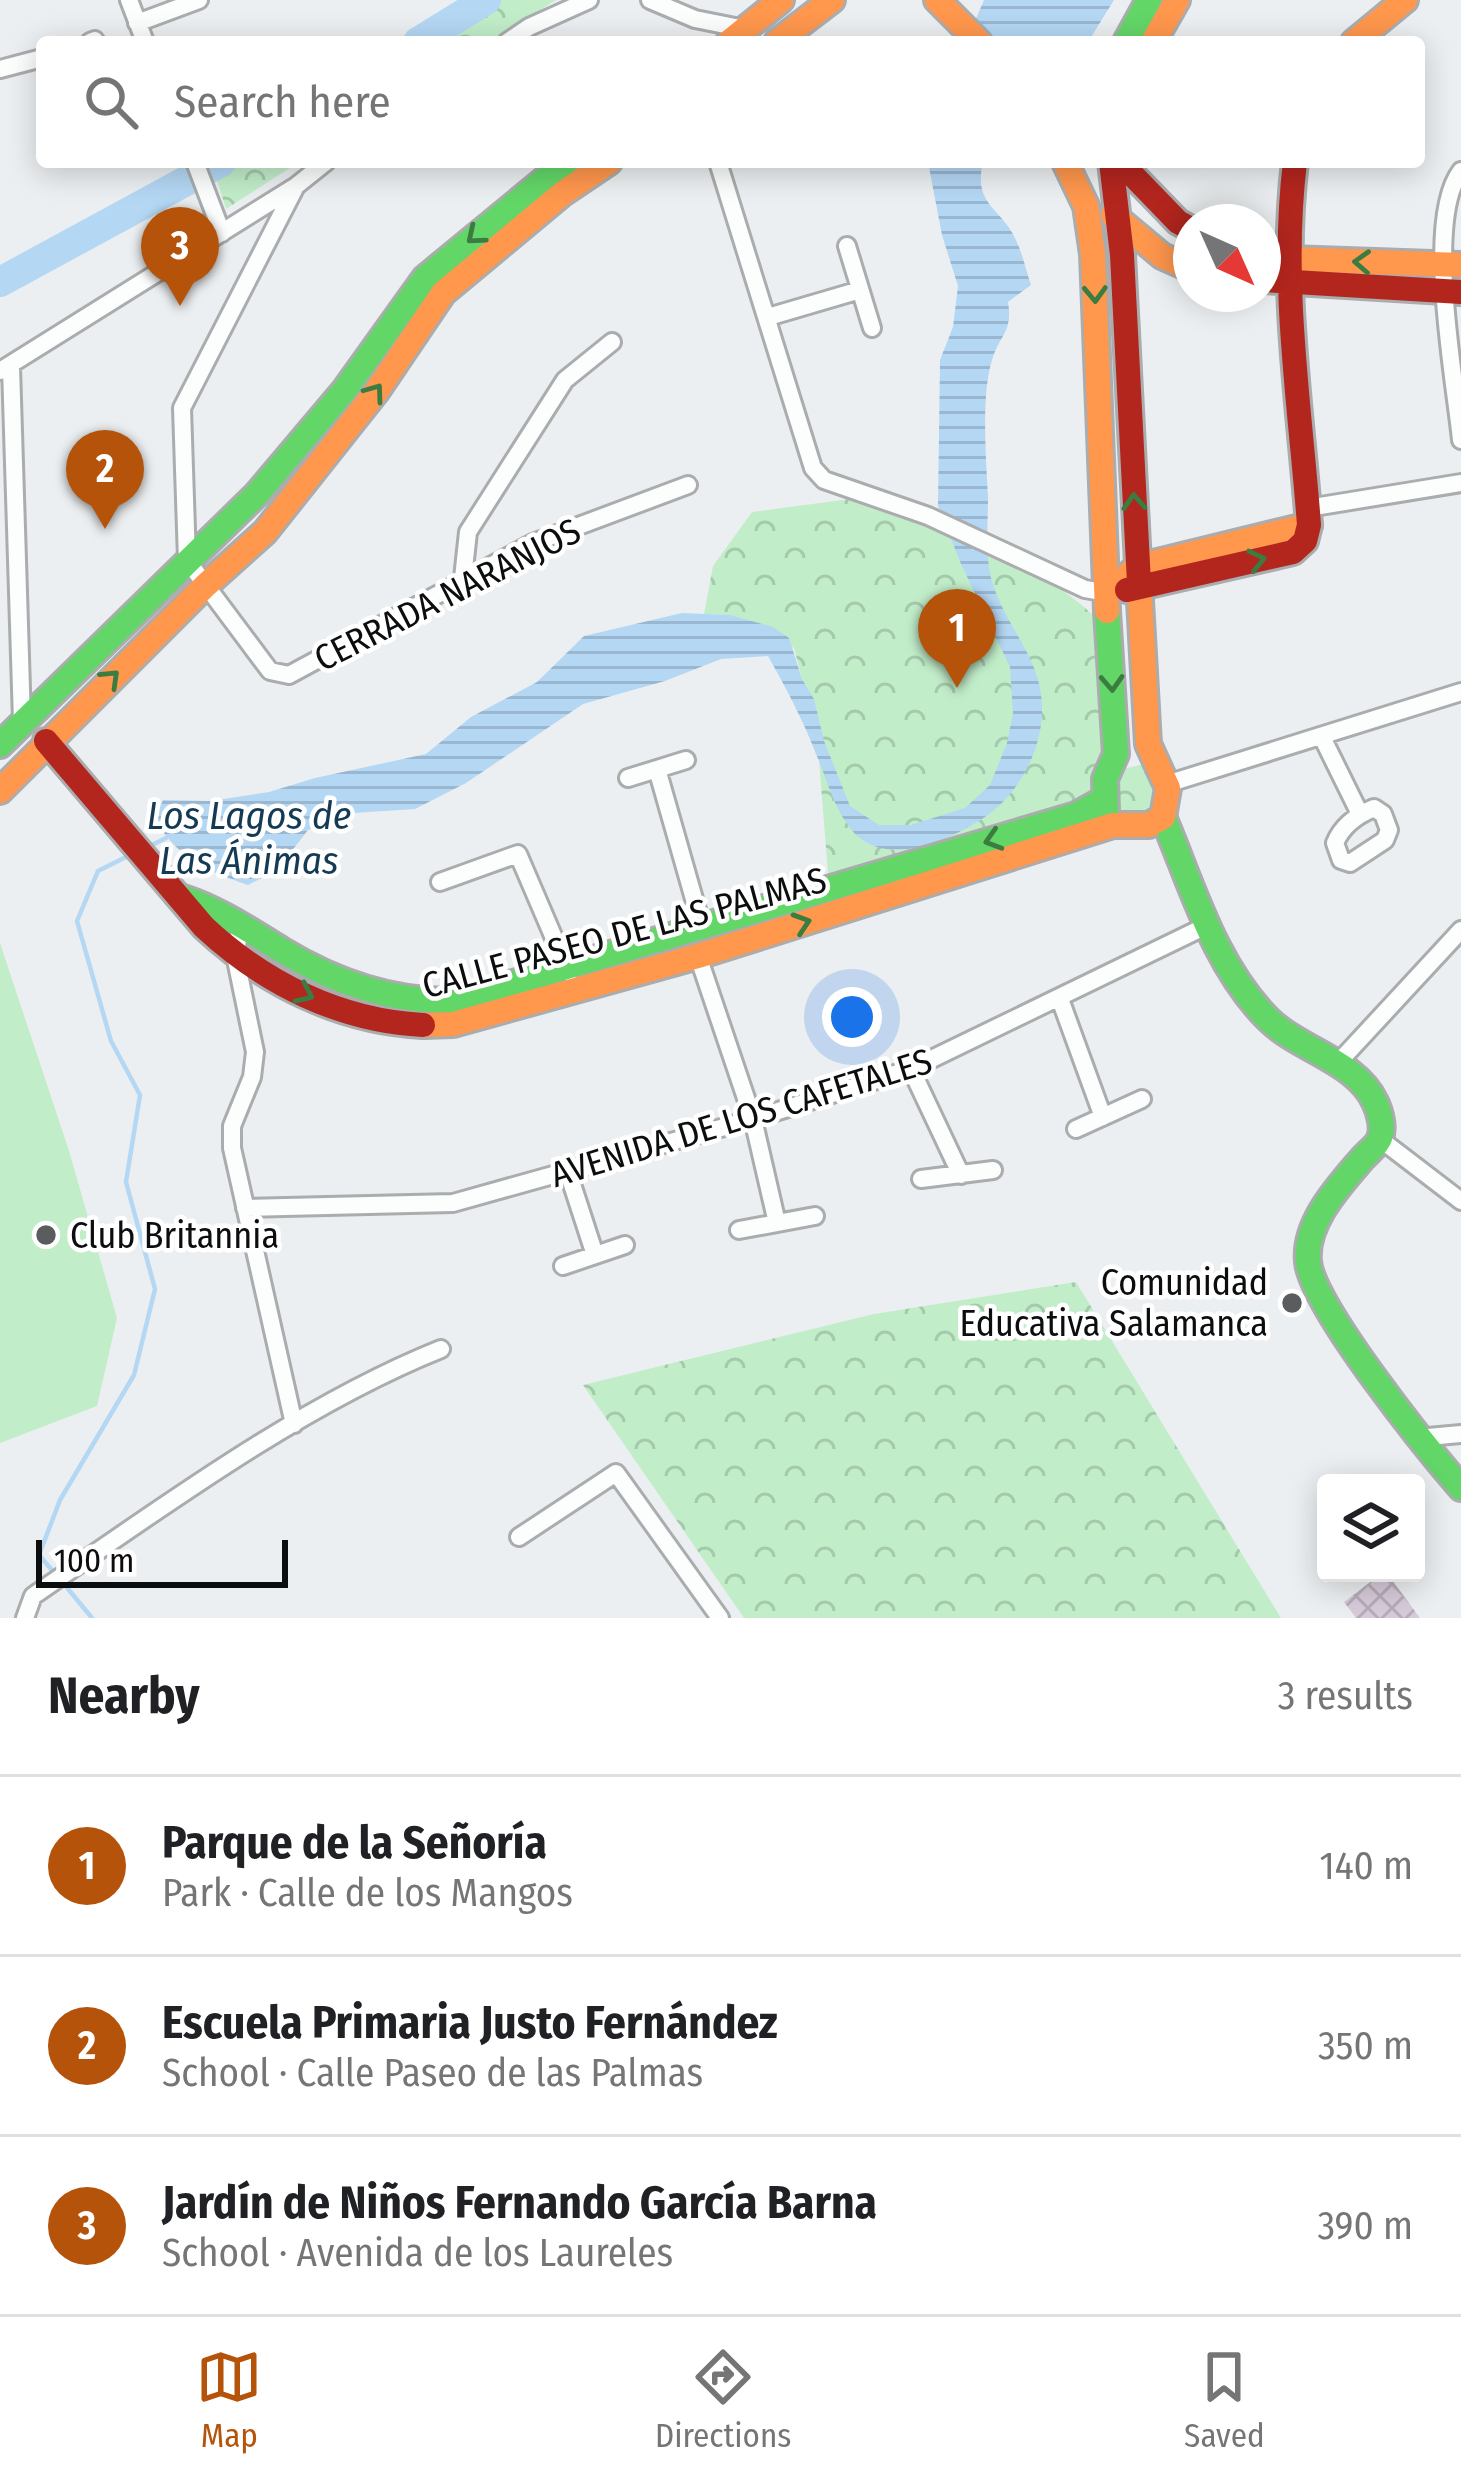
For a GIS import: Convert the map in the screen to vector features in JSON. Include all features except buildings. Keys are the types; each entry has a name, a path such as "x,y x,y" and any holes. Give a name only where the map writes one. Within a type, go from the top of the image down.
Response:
{"street":[{"path":"129,0 143,36"},
{"path":"137,22 200,0"},
{"path":"516,36 589,0"},
{"path":"650,0 737,36 782,0"},
{"path":"785,36 832,0"},
{"path":"937,0 973,36"},
{"path":"1129,36 1149,0"},
{"path":"1157,36 1177,0"},
{"path":"1361,36 1406,0"},
{"path":"695,19 696,36"},
{"path":"0,69 36,60"},
{"path":"198,168 222,233"},
{"path":"22,721 5,369 318,168"},
{"path":"0,745 257,494 307,439 425,278 559,168"},
{"path":"0,791 206,585 266,532 376,392 442,293 600,168"},
{"path":"720,168 813,468 824,480 928,516 1085,589 1108,593 1138,578 1293,552 1304,541 1309,517 1289,259 1288,201 1294,168"},
{"path":"1111,168 1122,255 1148,744 1170,783 1171,800 1163,818 1242,988 1297,1044 1336,1065 1372,1093 1383,1123 1380,1139 1310,1232 1307,1260 1328,1306 1417,1438 1461,1488"},
{"path":"1126,168 1173,217"},
{"path":"1071,171 1114,217 1173,261"},
{"path":"1071,171 1090,216 1094,254 1102,525 1116,754 1105,779 1103,800 1113,825"},
{"path":"1461,171 1445,210 1461,440"},
{"path":"187,560 182,408 296,186"},
{"path":"847,246 872,328"},
{"path":"1281,257 1453,279"},
{"path":"1281,283 1453,279"},
{"path":"768,317 860,290"},
{"path":"463,578 468,532 565,380 612,342"},
{"path":"1309,517 1461,483"},
{"name":"CERRADA NARANJOS","path":"187,560 270,671 289,675 533,543 688,485"},
{"path":"1170,783 1461,692"},
{"name":"CALLE PASEO DE LAS PALMAS","path":"22,721 21,735 27,742 46,741 183,898 198,925 235,955 280,983 328,1004 423,1028 453,1024 698,956 757,924 1076,815 1103,800"},
{"path":"1322,736 1360,814"},
{"path":"628,778 686,760"},
{"path":"657,769 702,927"},
{"name":"CALLE PASEO DE LAS PALMAS","path":"183,898 211,905 290,956 338,978 422,1003 453,1001 702,927 757,924 1113,825 1149,824 1163,818"},
{"path":"440,882 518,854 574,991"},
{"name":"AVENIDA DE LOS CAFETALES","path":"244,1208 452,1203 753,1119 911,1069 1210,924"},
{"path":"241,926 235,955 255,1052 251,1078 232,1126 232,1148 294,1424"},
{"path":"1336,1065 1461,930"},
{"path":"698,956 753,1119 777,1223"},
{"path":"1060,999 1102,1117"},
{"path":"911,1069 961,1174"},
{"path":"1076,1129 1142,1100"},
{"path":"1380,1139 1460,1198"},
{"path":"921,1179 993,1170"},
{"path":"568,1172 596,1255"},
{"path":"739,1230 814,1216"},
{"path":"563,1266 625,1245"},
{"path":"25,1618 33,1596 294,1424 390,1370 441,1349"},
{"path":"1417,1438 1461,1434"},
{"path":"519,1537 616,1474 720,1618"}],"green space":[{"path":"494,0 556,0 499,36 437,36"},
{"path":"224,168 290,168 226,209 215,174"},
{"path":"850,499 1015,563 1075,600 1101,623 1105,730 1097,795 829,885 814,699 802,679 794,648 730,615 704,614 713,566 752,512"},
{"path":"1149,763 1161,788 1155,806 1130,818 1120,812 1115,797 1118,770"},
{"name":"Club Britannia","path":"0,943 69,1151 117,1318 97,1406 0,1443"},
{"path":"1076,1282 1281,1618 744,1618 583,1385 874,1314"}],"water":[{"path":"984,0 1114,0 1092,36 969,36"},
{"name":"Los Lagos de Las Ánimas","path":"929,168 982,168 985,197 1015,238 1031,285 1008,302 1007,327 995,351 986,391 987,548 997,596 1037,676 1041,727 1025,773 995,810 951,836 914,848 879,848 863,841 839,811 806,729 768,656 721,659 583,704 466,783 415,809 353,813 308,830 277,870 248,885 195,862 154,821 163,800 211,801 269,792 426,754 471,717 537,682 584,636 682,613 730,615 773,627 789,638 850,806 879,825 911,825 965,808 990,785 1013,713 1010,667 938,506 940,360 953,327 958,286"}],"waterway":[{"path":"428,36 486,0"},
{"path":"0,282 210,168"},
{"path":"150,846 166,838"},
{"path":"57,1576 39,1555 60,1500 134,1375 155,1289 126,1182 140,1095 111,1041 77,921 98,871 134,853"},
{"path":"64,1584 92,1618"}],"traffic: fast":[{"path":"1129,36 1149,0"},
{"path":"0,745 257,494 344,391 425,278 559,168"},
{"path":"1106,812 1105,779 1116,754 1107,611"},
{"path":"183,898 344,981 386,994 453,1001 1076,815 1103,800"},
{"path":"1163,817 1206,923 1249,998 1281,1030 1355,1076 1377,1106 1379,1141 1317,1219 1308,1262 1314,1283 1349,1343 1461,1488"}],"traffic: slow":[{"path":"736,36 781,0"},
{"path":"785,36 832,0"},
{"path":"937,0 973,36"},
{"path":"1156,36 1177,0"},
{"path":"1361,36 1405,0"},
{"path":"0,791 265,532 376,392 443,293 600,168"},
{"path":"1068,168 1086,206 1093,254 1107,611"},
{"path":"1113,215 1173,261"},
{"path":"1281,257 1461,265"},
{"path":"1128,575 1137,567 1309,525"},
{"path":"423,1025 453,1024 698,956 1113,825 1149,825 1163,817 1168,788 1148,744 1139,583"}],"traffic: jam":[{"path":"1112,168 1122,255 1139,583"},
{"path":"1126,168 1173,217"},
{"path":"1127,590 1293,552 1305,541 1309,525 1290,299 1294,168"},
{"path":"1281,281 1461,292"},
{"path":"46,741 204,927 227,947 305,996 362,1016 423,1025"}],"place":[{"name":"Jardín de Niños Fernando García Barna","path":"180,306"},
{"name":"Escuela Primaria Justo Fernández","path":"105,529"},
{"name":"Parque de la Señoría","path":"957,688"},
{"name":"Club Britannia","path":"46,1235"},
{"name":"Comunidad Educativa Salamanca","path":"1292,1303"}]}
